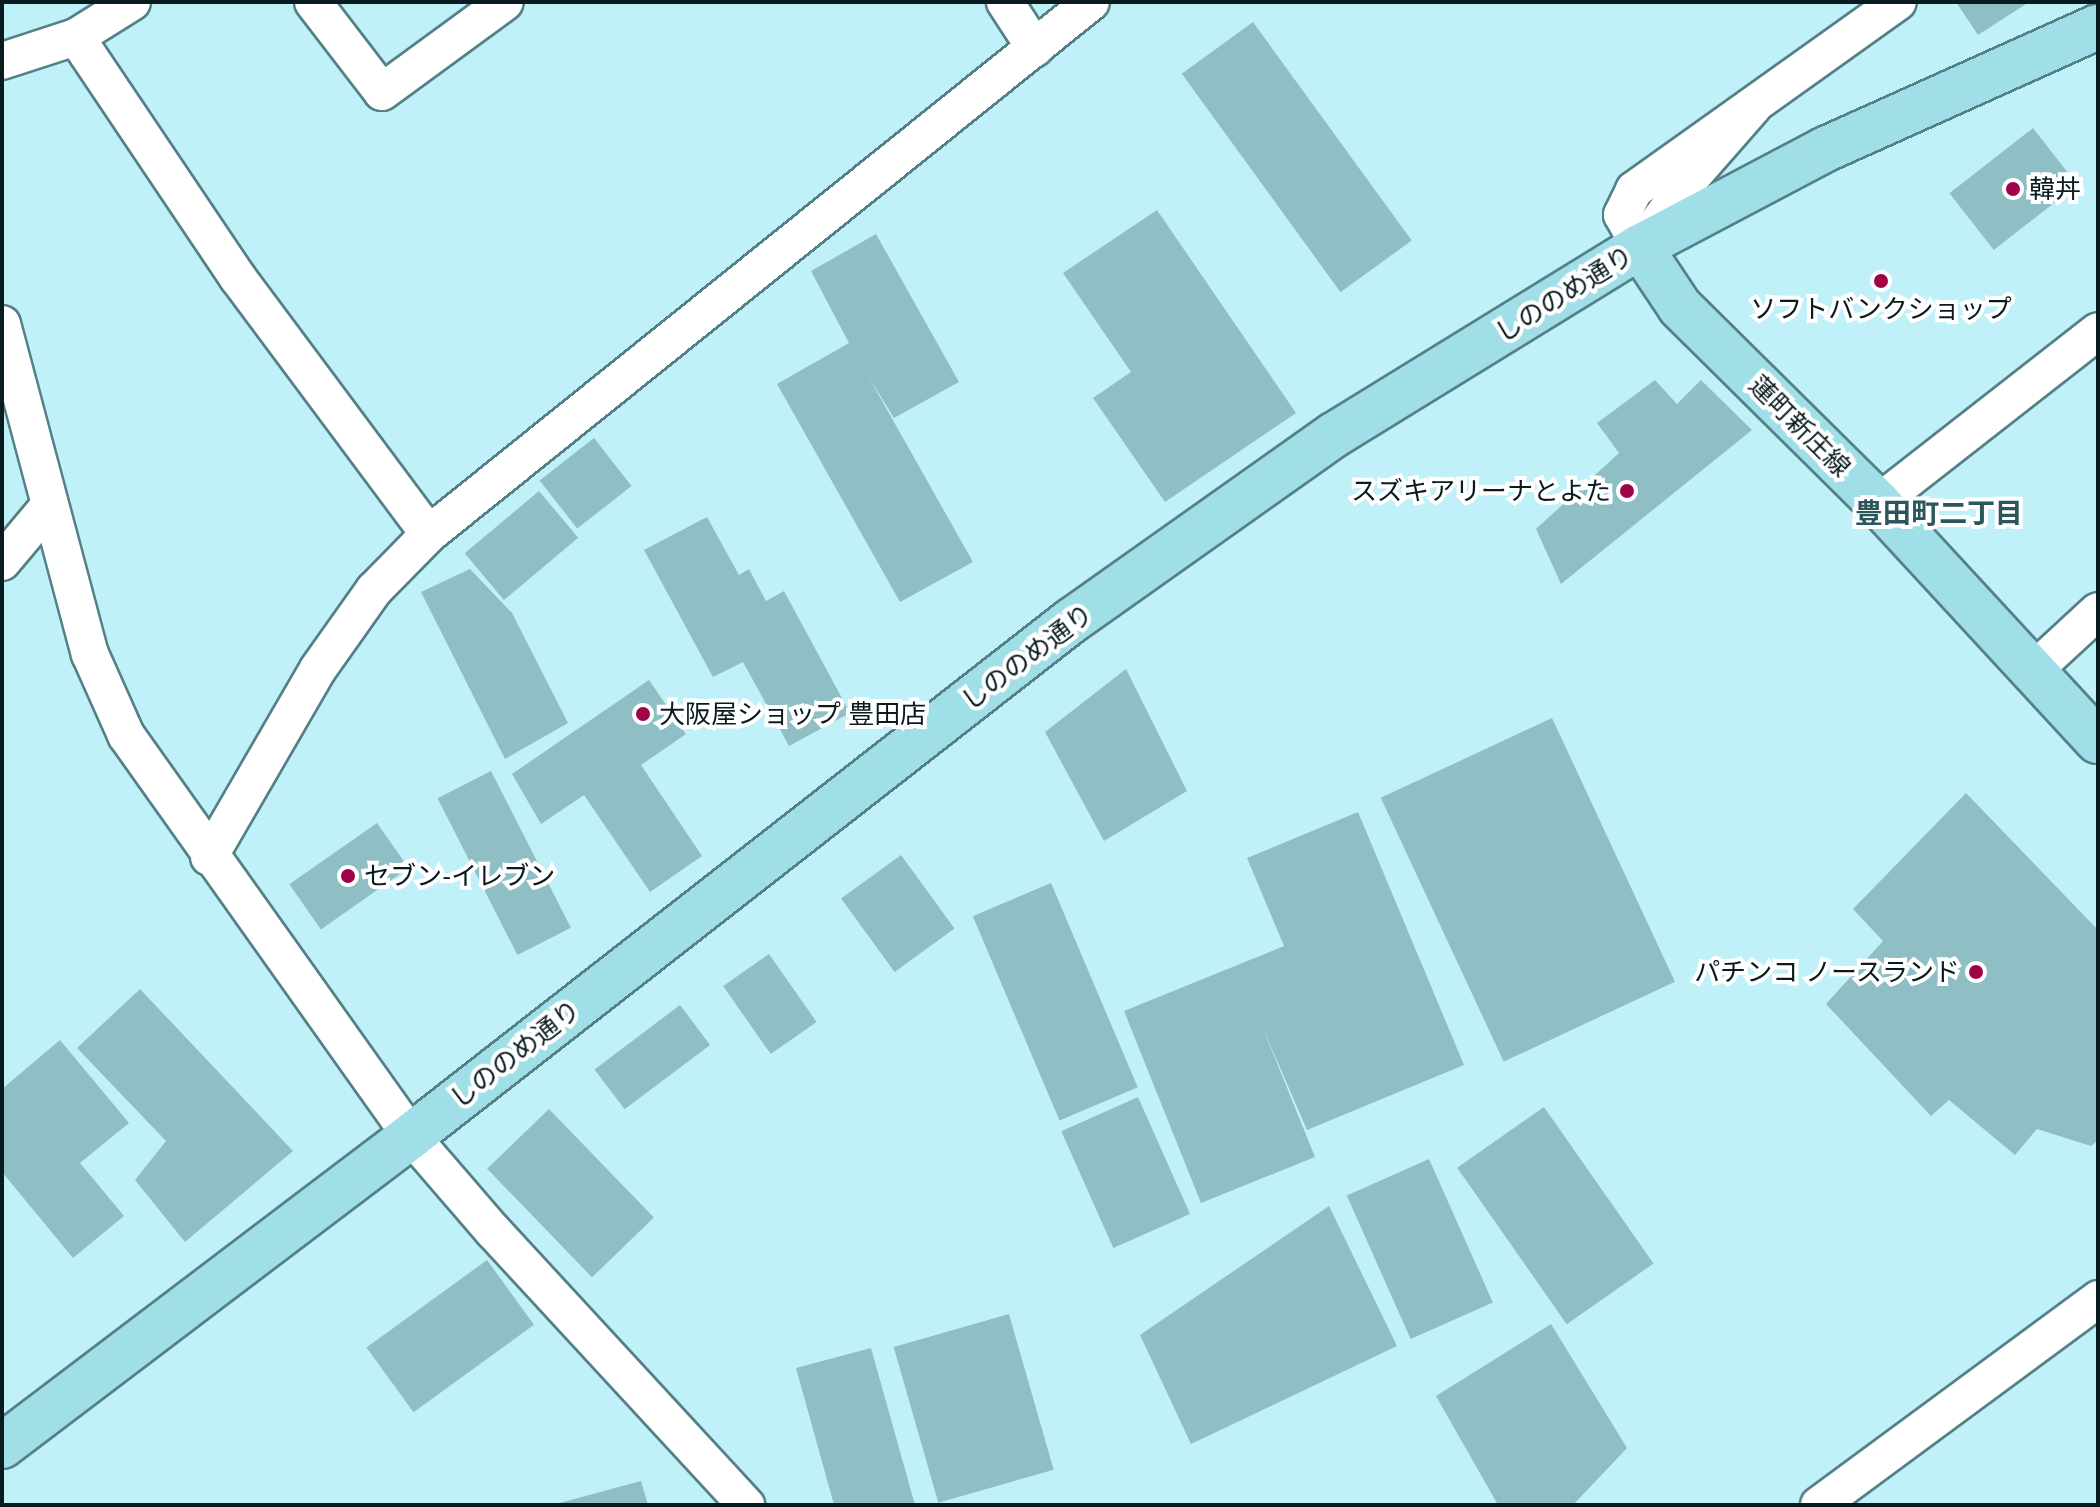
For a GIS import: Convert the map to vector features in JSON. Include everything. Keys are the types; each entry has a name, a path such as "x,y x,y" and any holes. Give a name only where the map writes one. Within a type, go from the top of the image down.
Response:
{"main road":[{"name":"しののめ通り","path":"2,1446 411,1136 1071,621 1334,435 1640,247 1826,149 2098,27"},
{"name":"蓮町新庄線","path":"1640,247 1680,307 1878,503 2098,741"}],"street":[{"path":"2,61 76,37 132,2"},
{"path":"313,2 382,92 505,2"},
{"path":"1005,2 1035,48"},
{"path":"209,857 318,669 374,590 429,534 1091,2"},
{"path":"1640,247 1622,215 1634,190 1898,2"},
{"path":"76,37 238,278 429,534"},
{"path":"2,324 90,654 126,735 209,857 411,1136 494,1232 746,1505"},
{"path":"1878,503 2098,331"},
{"path":"2,562 49,506"},
{"path":"2033,671 2098,611"},
{"path":"1819,1505 2098,1299"}],"building":[{"path":"1956,2 2029,2 1978,35"},
{"path":"1253,22 1412,240 1341,292 1182,74"},
{"name":"韓丼","path":"2033,128 2077,185 1994,250 1949,193"},
{"path":"1157,210 1296,413 1165,502 1093,398 1131,372 1063,273"},
{"path":"876,234 959,382 894,418 868,376 973,562 900,602 777,384 849,343 811,271"},
{"name":"スズキアリーナとよた","path":"1655,380 1677,404 1701,380 1752,430 1561,584 1536,529 1619,453 1597,423"},
{"path":"594,438 632,486 577,529 540,480"},
{"path":"539,491 578,538 504,600 465,553"},
{"path":"707,517 739,575 749,569 766,601 784,591 850,713 789,746 743,662 713,677 644,550"},
{"path":"470,569 512,613 568,723 505,759 421,592"},
{"path":"1126,669 1187,791 1104,841 1045,732"},
{"path":"649,680 686,734 641,765 702,856 650,892 584,795 541,824 512,774"},
{"path":"1552,718 1675,982 1504,1062 1381,798"},
{"path":"491,771 571,928 517,955 438,798"},
{"name":"パチンコ ノースランド","path":"1966,793 2098,930 2098,1140 2091,1146 2037,1129 2015,1155 1949,1100 1931,1116 1826,1004 1883,941 1853,909"},
{"path":"1358,812 1464,1065 1307,1130 1262,1026 1315,1157 1201,1203 1124,1011 1284,946 1247,858"},
{"name":"セブン-イレブン","path":"377,823 409,868 321,929 289,884"},
{"path":"901,855 954,929 895,972 841,898"},
{"path":"1051,883 1138,1087 1059,1121 973,916"},
{"path":"769,954 817,1022 771,1054 723,986"},
{"path":"140,989 293,1151 185,1242 135,1180 166,1141 77,1048"},
{"path":"680,1005 710,1045 625,1109 595,1069"},
{"path":"60,1040 129,1123 80,1163 124,1216 73,1258 2,1172 2,1089"},
{"path":"1138,1097 1190,1214 1113,1248 1061,1131"},
{"path":"1544,1107 1654,1263 1567,1324 1457,1168"},
{"path":"549,1109 654,1218 592,1277 487,1169"},
{"path":"1429,1159 1493,1302 1411,1339 1347,1196"},
{"path":"1329,1206 1397,1346 1191,1444 1140,1335"},
{"path":"487,1260 534,1325 413,1412 366,1348"},
{"path":"1009,1314 1054,1470 938,1503 894,1347"},
{"path":"1551,1324 1627,1448 1573,1505 1498,1505 1436,1396"},
{"path":"871,1348 915,1505 834,1505 796,1368"},
{"path":"641,1481 648,1505 556,1505 556,1504"}],"place":[{"name":"韓丼","path":"2013,189"},
{"name":"ソフトバンクショップ","path":"1881,281"},
{"name":"スズキアリーナとよた","path":"1627,491"},
{"name":"大阪屋ショップ 豊田店","path":"643,714"},
{"name":"セブン-イレブン","path":"348,876"},
{"name":"パチンコ ノースランド","path":"1976,972"}],"district":[{"name":"豊田町二丁目","path":"1939,513"}]}
